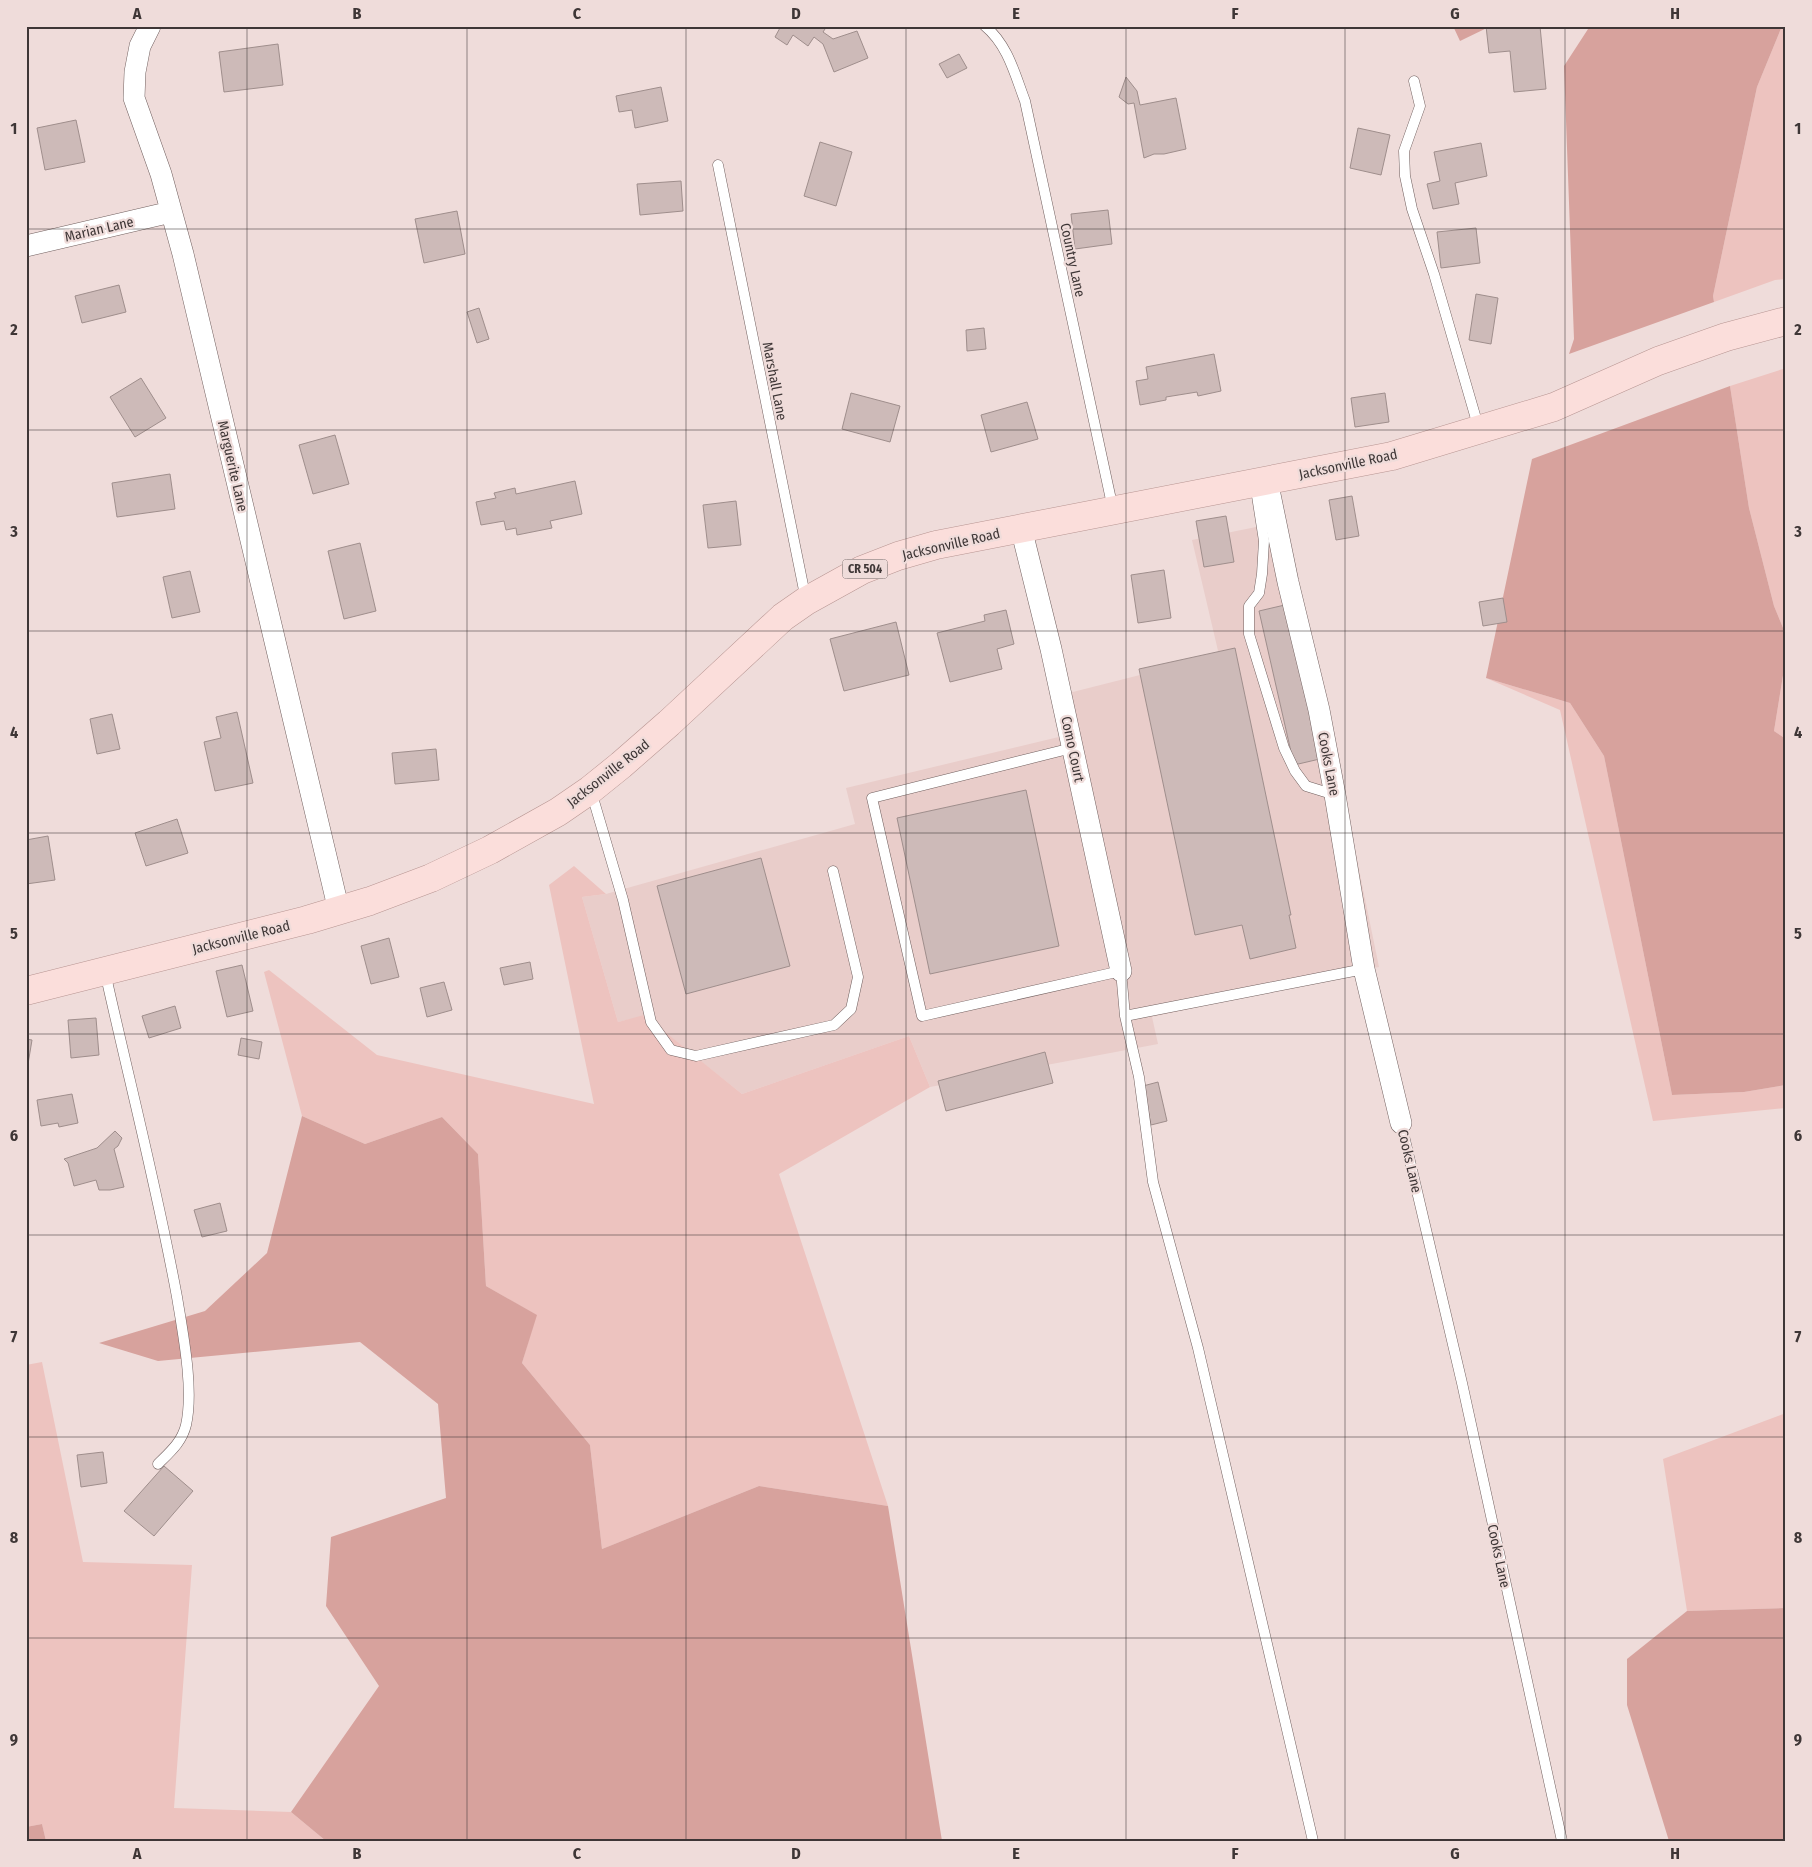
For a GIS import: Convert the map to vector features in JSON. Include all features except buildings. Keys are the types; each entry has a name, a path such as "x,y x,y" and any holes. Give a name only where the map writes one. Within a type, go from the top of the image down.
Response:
{"main road":[{"name":"Jacksonville Road","path":"26,991 340,911 431,878 481,854 558,812 590,790 669,724 783,617 806,601 862,570 898,556 936,545 1392,456 1554,407 1658,361 1717,340 1786,321"}],"street":[{"name":"Marguerite Lane","path":"150,26 140,46 135,72 134,98 161,174 171,212 340,911"},
{"name":"Marian Lane","path":"26,246 171,212"},
{"name":"Cooks Lane","path":"1261,481 1319,710 1364,969 1401,1123"},
{"name":"Como Court","path":"1021,528 1121,970"}],"lane":[{"name":"Country Lane","path":"985,26 995,34 1010,60 1025,101 1114,510"},
{"path":"1414,81 1420,106 1404,151 1405,176 1412,209 1434,274 1479,430"},
{"name":"Marshall Lane","path":"718,165 806,601"},
{"path":"1261,481 1264,541 1259,593 1249,606 1249,634 1284,748 1295,771 1306,786 1335,795"},
{"path":"1072,748 872,798 922,1016 1121,970 1125,1016 1139,1077 1153,1182 1198,1348 1313,1841"},
{"path":"590,790 624,900 651,1022 671,1050 696,1056 834,1025 850,1009 858,977 833,871"},
{"path":"1125,1016 1364,969"},
{"path":"104,971 157,1202 184,1339 189,1390 186,1425 178,1445 158,1464"},
{"name":"Cooks Lane","path":"1401,1123 1462,1383 1562,1841"}],"shaded area":[{"path":"1453,26 1491,26 1460,41"},
{"path":"1590,26 1782,26 1757,87 1713,296 1714,302 1569,354 1574,339 1564,66"},
{"path":"1782,26 1786,26 1786,279 1775,280 1714,302 1713,296 1757,87"},
{"path":"1786,368 1786,635 1774,606 1749,508 1730,386"},
{"path":"1730,386 1749,508 1774,606 1786,635 1786,657 1774,731 1786,739 1786,1085 1744,1092 1672,1095 1604,756 1570,703 1486,678 1532,459"},
{"path":"1280,522 1319,674 1379,967 1152,1017 1158,1044 930,1087 909,1036 742,1094 644,1016 618,1022 582,897 606,894 855,824 846,788 1067,735 1057,696 1219,655 1192,540"},
{"path":"1786,657 1786,739 1774,731"},
{"path":"1486,678 1570,703 1604,756 1672,1095 1744,1092 1786,1085 1786,1108 1653,1121 1560,710"},
{"path":"574,866 606,894 582,897 618,1022 644,1015 742,1094 909,1036 930,1087 779,1174 888,1506 759,1486 602,1549 590,1445 522,1363 536,1315 486,1286 478,1154 442,1117 365,1144 302,1116 264,972 269,970 377,1055 594,1104 549,885"},
{"path":"302,1116 365,1144 442,1117 478,1154 486,1286 537,1315 522,1363 590,1445 602,1549 759,1486 888,1506 942,1841 326,1841 291,1812 379,1686 326,1606 331,1537 446,1498 438,1404 360,1342 158,1361 99,1343 205,1311 267,1253"},
{"path":"42,1362 83,1562 192,1565 174,1808 291,1812 326,1841 46,1841 42,1824 26,1827 26,1365"},
{"path":"1786,1413 1786,1608 1687,1611 1663,1459"},
{"path":"1786,1608 1786,1841 1669,1841 1627,1705 1627,1659 1687,1611"},
{"path":"42,1824 46,1841 26,1841 26,1827"}]}
